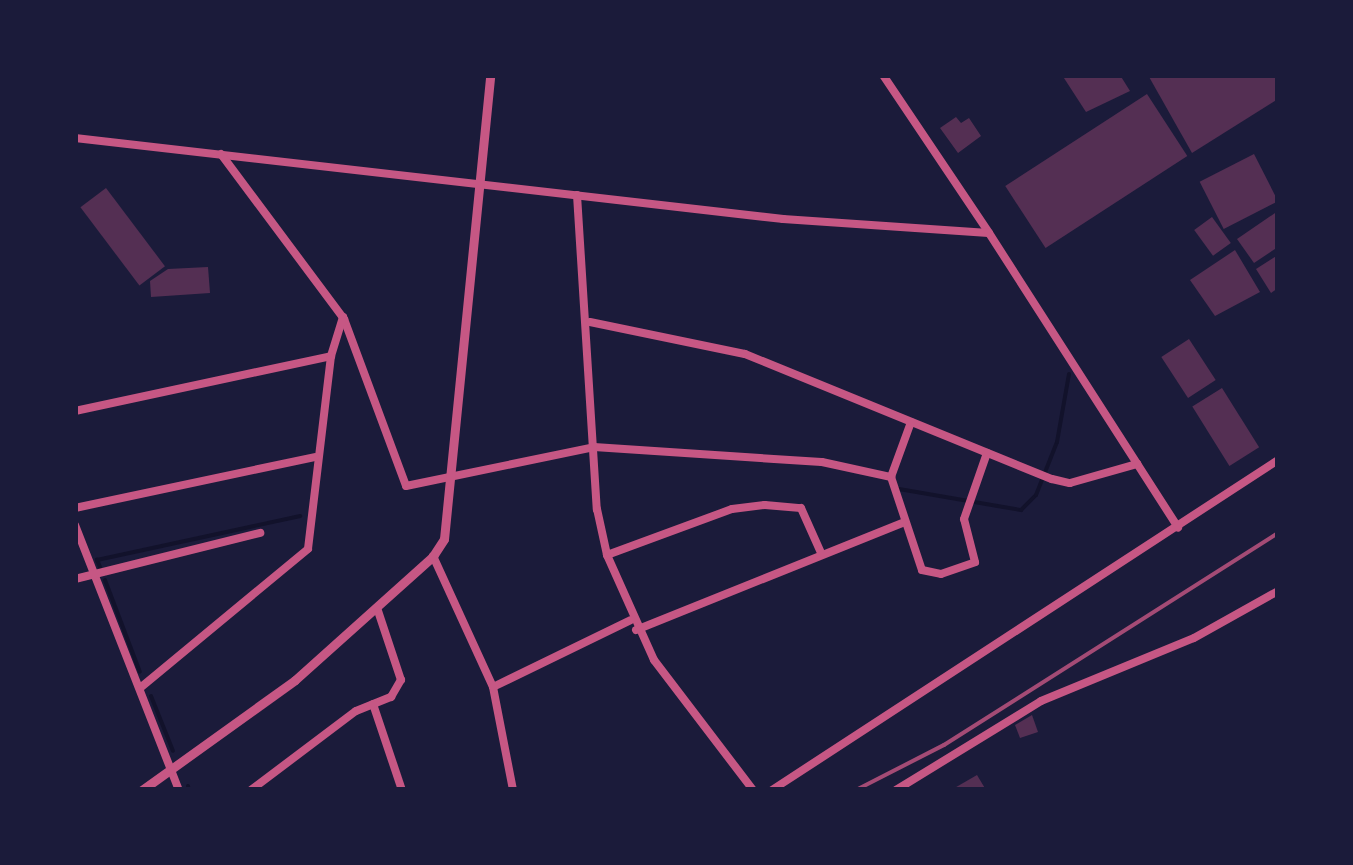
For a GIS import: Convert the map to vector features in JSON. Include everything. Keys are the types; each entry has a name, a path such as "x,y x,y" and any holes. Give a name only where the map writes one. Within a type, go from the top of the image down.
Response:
{"street":[{"path":"142,790 172,772 378,608 434,556 444,539 490,75"},
{"path":"883,75 1178,527"},
{"path":"75,138 480,180 577,196 783,219 989,233"},
{"path":"221,154 343,318 406,486 594,447 802,460 891,477"},
{"path":"577,196 590,322 594,447 607,555 636,630 753,790"},
{"path":"141,687 308,549 315,457 332,356 343,318"},
{"path":"590,322 745,354 1070,483 1137,464"},
{"path":"75,411 332,356"},
{"path":"911,422 891,477 902,523 922,570 941,574 975,562 964,519 987,453"},
{"path":"75,508 315,457"},
{"path":"772,790 1278,460"},
{"path":"607,555 732,509 765,505 801,508 822,555"},
{"path":"636,630 902,523"},
{"path":"75,526 179,790"},
{"path":"75,579 260,532"},
{"path":"434,556 493,687 513,790"},
{"path":"896,790 1041,702 1194,638 1278,591"},
{"path":"252,790 373,704 390,698 401,680 378,608"},
{"path":"493,687 631,620"},
{"path":"373,704 402,790"}],"building":[{"path":"1062,75 1120,75 1130,91 1086,112"},
{"path":"1148,75 1278,75 1278,99 1192,153"},
{"path":"1147,94 1187,156 1046,248 1005,186"},
{"path":"956,117 961,123 969,118 981,136 958,153 940,128"},
{"path":"1254,154 1278,201 1224,229 1200,182"},
{"path":"106,188 165,266 139,286 80,207"},
{"path":"1278,211 1278,247 1254,263 1237,239"},
{"path":"1212,217 1231,243 1213,256 1194,230"},
{"path":"1235,250 1260,292 1215,316 1190,280"},
{"path":"1278,255 1278,288 1271,293 1256,269"},
{"path":"208,267 210,293 151,297 150,281 168,269"},
{"path":"1189,339 1216,380 1188,398 1161,357"},
{"path":"1222,388 1259,447 1229,466 1192,407"},
{"path":"1032,715 1038,732 1020,738 1015,725"},
{"path":"977,775 986,790 951,790"}],"waterway":[{"path":"899,489 1021,510 1036,495 1057,442 1069,374"},
{"path":"100,567 97,560 300,516"},
{"path":"105,580 140,672"},
{"path":"151,696 173,751"},
{"path":"188,786 189,790"}],"railway":[{"path":"856,790 944,745 1278,533"}]}
